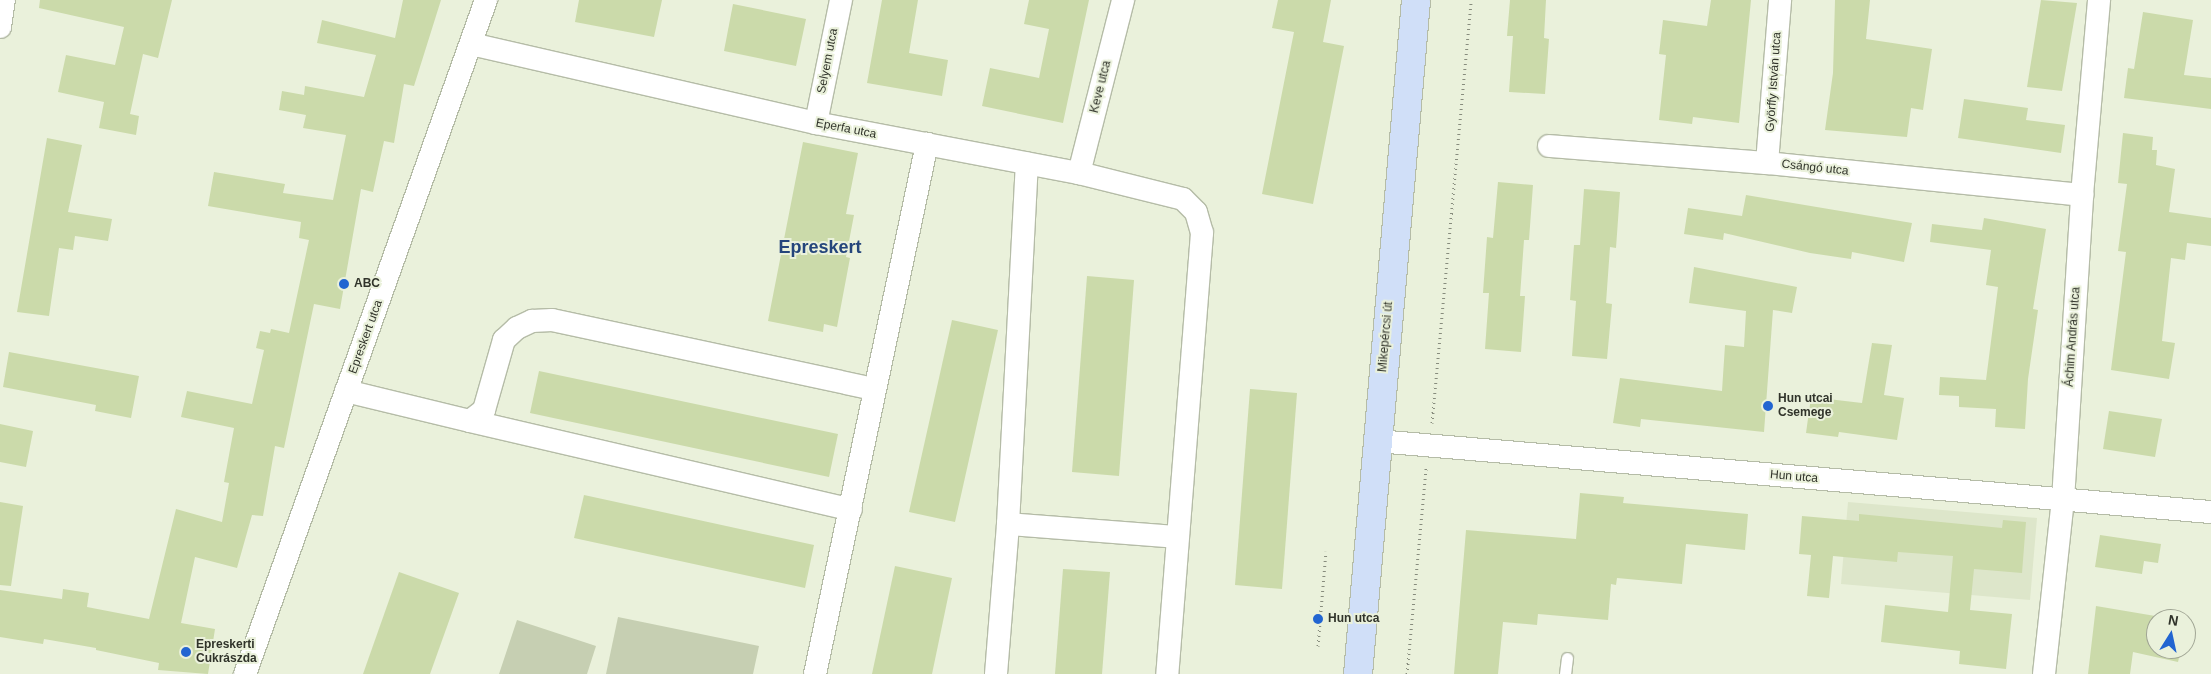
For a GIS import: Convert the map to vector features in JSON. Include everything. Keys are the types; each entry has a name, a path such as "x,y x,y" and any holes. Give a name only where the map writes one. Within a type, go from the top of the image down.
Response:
{"main road":[{"name":"Mikepércsi út","path":"1358,674 1416,0"}],"street":[{"path":"0,27 4,0"},
{"name":"Epreskert utca","path":"245,674 486,0"},
{"name":"Selyem utca","path":"816,123 840,0"},
{"name":"Keve utca","path":"1079,173 1123,0"},
{"name":"Györffy István utca","path":"1767,163 1780,0"},
{"name":"Áchim András utca","path":"2044,674 2063,500 2082,195 2099,0"},
{"name":"Eperfa utca","path":"471,44 816,123 1079,173 1183,199 1196,212 1202,233 1178,537"},
{"path":"815,674 927,144"},
{"name":"Csángó utca","path":"1549,146 1767,163 2082,195"},
{"path":"996,674 1008,524 1027,164"},
{"path":"470,421 484,410 504,340 517,328 532,321 552,320 875,389"},
{"path":"346,391 851,510"},
{"name":"Hun utca","path":"1377,441 2211,512"},
{"path":"1008,524 1178,537 1167,674"}],"lane":[{"path":"1565,674 1567,658"}],"path":[{"path":"1407,674 1471,0"},
{"path":"1318,646 1326,551"}],"shaded area":[{"path":"1848,502 2037,518 2030,600 1841,584"},
{"path":"618,617 759,646 753,674 606,674"},
{"path":"517,620 596,646 587,674 499,674"}],"building":[{"path":"40,0 172,0 158,58 143,54 130,114 139,116 136,135 99,128 104,102 58,92 66,55 115,65 124,27 39,8"},
{"path":"403,0 441,0 414,86 404,84 394,143 384,141 373,192 361,189 340,309 314,304 284,448 275,446 263,516 252,515 237,568 195,557 181,623 215,629 208,674 158,670 159,663 96,650 96,648 44,639 43,644 0,637 0,590 62,599 63,589 89,593 87,607 149,619 176,509 222,522 229,483 224,482 234,428 181,417 187,391 252,404 264,350 256,348 260,331 270,333 271,329 289,333 309,240 299,238 301,222 208,206 214,172 285,184 283,193 333,200 346,135 303,128 306,115 279,110 282,91 304,95 305,86 364,97 376,55 317,43 322,20 395,38"},
{"path":"579,0 662,0 654,37 575,22"},
{"path":"882,0 918,0 909,53 948,60 942,96 867,83"},
{"path":"1029,0 1089,0 1063,123 982,106 990,68 1039,78 1049,29 1024,24"},
{"path":"1278,0 1331,0 1323,42 1344,46 1313,204 1262,194 1294,32 1272,28"},
{"path":"1510,0 1546,0 1544,38 1549,39 1545,94 1509,92 1513,36 1507,36"},
{"path":"1711,0 1751,0 1739,123 1693,117 1692,124 1659,120 1666,55 1659,54 1663,20 1707,26"},
{"path":"1835,0 1870,0 1866,39 1932,49 1923,110 1911,108 1907,137 1825,130 1833,73"},
{"path":"2041,0 2077,3 2062,91 2027,87"},
{"path":"733,4 806,19 796,66 724,51"},
{"path":"2143,12 2193,20 2184,75 2211,78 2211,109 2124,98 2128,68 2134,69"},
{"path":"1964,99 2028,108 2026,120 2065,125 2061,153 1958,138"},
{"path":"2123,133 2153,137 2152,150 2157,150 2156,165 2175,169 2169,212 2211,218 2211,246 2187,243 2185,260 2171,258 2162,341 2175,343 2169,379 2111,370 2126,252 2118,251 2127,184 2118,183"},
{"path":"47,138 82,145 68,212 112,219 108,241 75,236 73,250 59,248 49,316 17,312"},
{"path":"803,142 858,153 846,214 854,215 846,257 850,258 837,327 824,324 823,332 768,321"},
{"path":"1498,182 1533,185 1529,240 1524,240 1520,296 1525,296 1521,352 1485,349 1489,293 1483,293 1487,237 1493,238"},
{"path":"1584,189 1620,192 1616,248 1610,247 1606,303 1612,304 1607,359 1572,356 1576,301 1570,300 1574,245 1580,245"},
{"path":"1746,195 1912,223 1904,262 1852,252 1851,259 1810,253 1724,233 1723,240 1684,234 1688,208 1742,216"},
{"path":"1984,218 2046,229 2033,309 2038,310 2028,379 2025,429 1995,427 1996,409 1959,407 1959,396 1939,395 1940,377 1986,380 1998,287 1986,285 1991,250 1930,242 1932,224 1982,230"},
{"path":"1694,267 1797,287 1792,313 1773,310 1764,432 1641,419 1640,427 1613,423 1620,378 1722,391 1725,345 1744,347 1746,311 1689,303"},
{"path":"1087,276 1134,280 1119,476 1072,472"},
{"path":"952,320 998,330 955,522 909,512"},
{"path":"1872,343 1892,345 1884,395 1904,398 1897,440 1839,432 1838,437 1806,433 1811,397 1862,403"},
{"path":"9,352 139,376 131,418 95,411 96,405 3,387"},
{"path":"539,371 838,434 829,477 530,413"},
{"path":"1250,389 1297,393 1282,589 1235,585"},
{"path":"2109,411 2162,419 2155,457 2103,449"},
{"path":"0,424 33,431 26,467 0,462"},
{"path":"1580,493 1624,497 1623,503 1748,514 1745,550 1686,544 1682,584 1617,578 1616,585 1611,584 1608,620 1538,614 1537,625 1503,622 1498,674 1454,674 1466,530 1576,539"},
{"path":"584,495 814,545 805,588 574,538"},
{"path":"0,502 23,506 11,586 0,585"},
{"path":"1859,514 2002,528 2003,520 2026,522 2022,573 1974,569 1970,610 2012,614 2006,669 1959,664 1960,651 1881,642 1885,605 1948,612 1953,556 1898,552 1897,562 1833,556 1829,598 1807,596 1811,555 1799,554 1802,516 1859,521"},
{"path":"2100,535 2161,544 2158,563 2144,561 2142,574 2095,567"},
{"path":"895,566 952,578 932,674 872,674"},
{"path":"1063,569 1110,572 1102,674 1055,674"},
{"path":"399,572 459,593 430,674 363,674"},
{"path":"2096,606 2146,614 2146,655 2133,652 2130,674 2088,674"},
{"path":"2164,659 2179,659 2178,662"}],"place":[{"name":"ABC","path":"344,284"},
{"name":"Hun utcai Csemege","path":"1768,406"},
{"name":"Hun utca","path":"1318,619"},
{"name":"Epreskerti Cukrászda","path":"186,652"}],"district":[{"name":"Epreskert","path":"820,247"}]}
